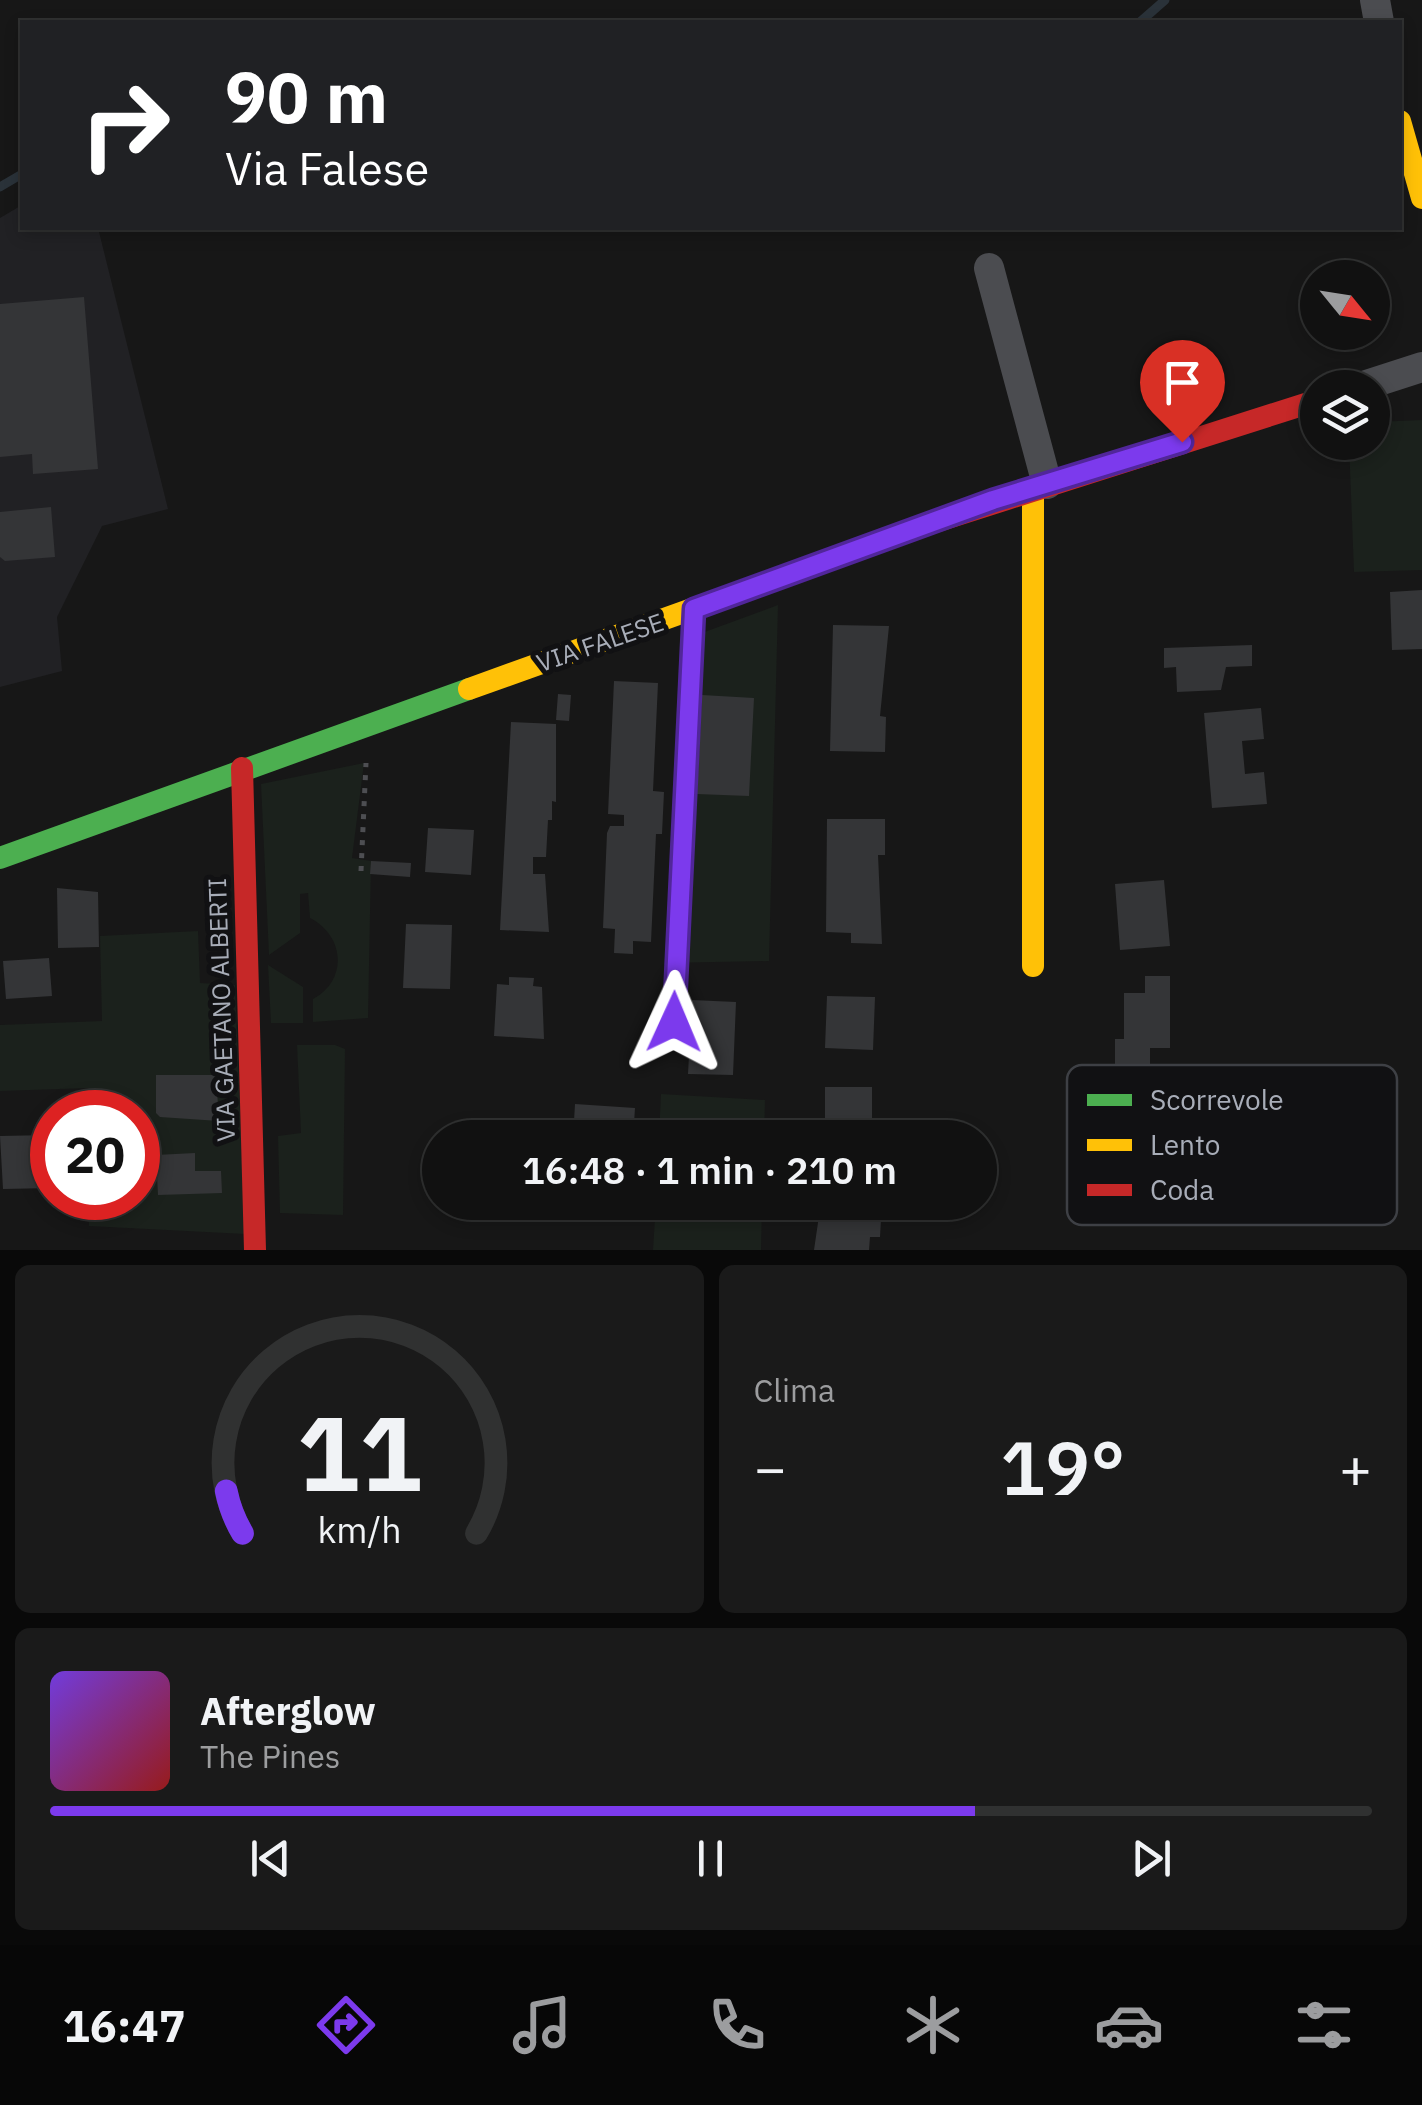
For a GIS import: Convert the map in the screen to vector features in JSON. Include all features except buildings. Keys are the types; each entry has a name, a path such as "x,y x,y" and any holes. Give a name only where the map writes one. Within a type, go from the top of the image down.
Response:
{"street":[{"path":"1402,127 1422,198"},
{"path":"989,268 1040,486 1034,966"},
{"path":"1390,377 1422,367"},
{"name":"VIA FALESE","path":"0,858 242,768 1040,486 1300,406"},
{"name":"VIA GAETANO ALBERTI","path":"242,768 255,1250"}],"lane":[{"path":"674,1022 694,609"}],"path":[{"path":"361,871 363,725"}],"shaded area":[{"path":"20,206 20,230 98,230 168,509 102,526 57,617 62,671 0,687 0,218"},
{"path":"1422,420 1422,570 1354,572 1350,460 1390,460 1390,421"},
{"path":"778,605 769,961 665,963 680,641"},
{"path":"364,763 352,858 371,861 368,1018 313,1022 313,999 324,991 337,970 336,947 322,926 310,918 308,893 300,894 300,933 269,955 261,784"},
{"path":"198,931 200,983 235,985 245,1234 89,1226 89,1220 160,1220 160,1090 0,1091 0,1025 102,1021 100,936"},
{"path":"268,965 303,987 303,1023 271,1023"},
{"path":"297,1045 335,1045 345,1049 343,1215 280,1213 278,1136 301,1133"},
{"path":"661,1094 765,1100 764,1120 660,1120"},
{"path":"655,1220 762,1220 761,1250 653,1250"}],"waterway":[{"path":"1142,20 1165,0"},
{"path":"0,187 20,175"}],"traffic: fast":[{"path":"0,858 469,689"}],"traffic: slow":[{"path":"1402,128 1422,198"},
{"path":"1033,488 1033,966"},
{"path":"469,689 935,522"}],"traffic: jam":[{"path":"935,522 1300,406"},
{"path":"242,768 255,1250"}],"route":[{"path":"674,1022 694,609 993,500 1182,442"}]}
